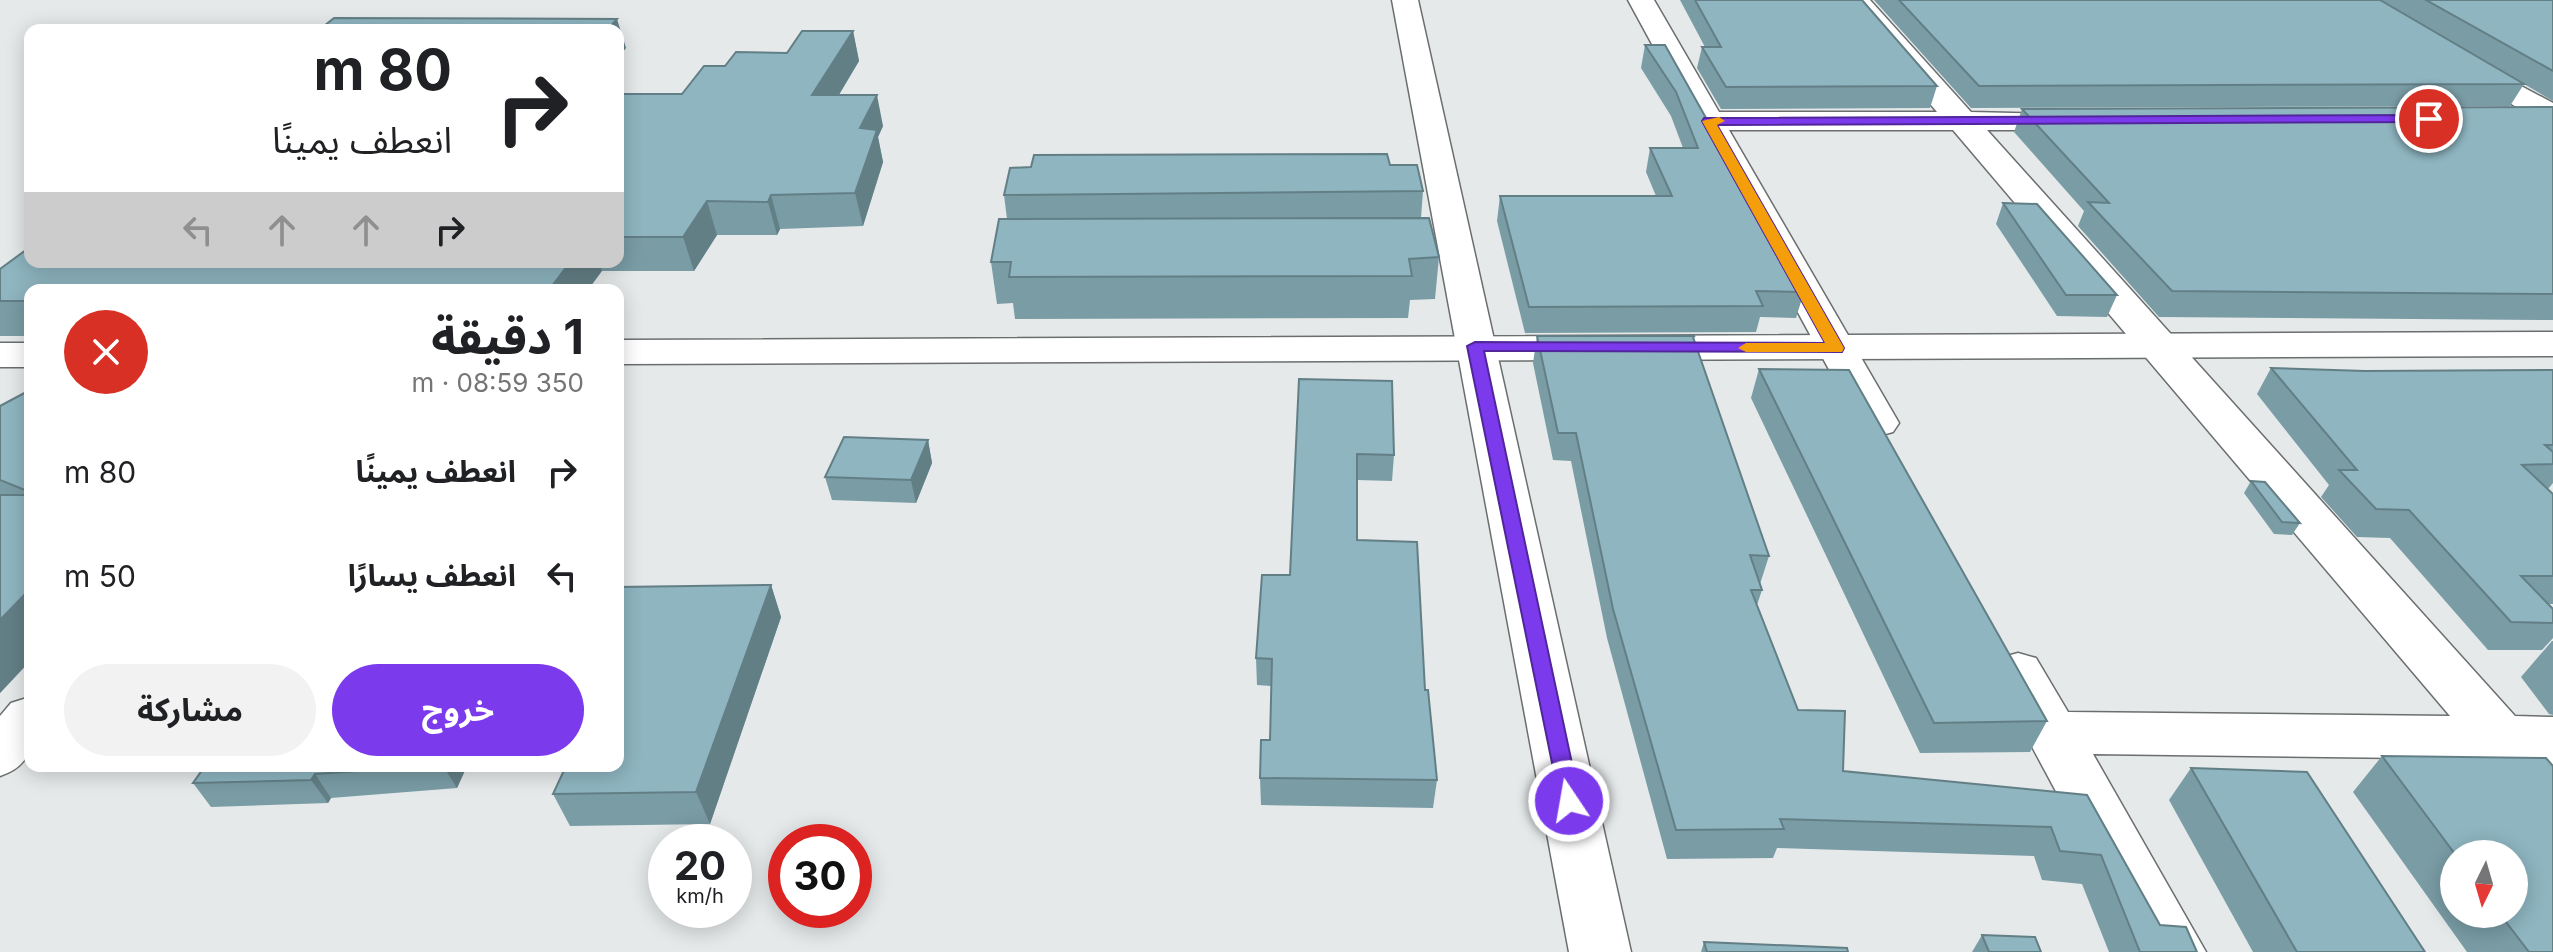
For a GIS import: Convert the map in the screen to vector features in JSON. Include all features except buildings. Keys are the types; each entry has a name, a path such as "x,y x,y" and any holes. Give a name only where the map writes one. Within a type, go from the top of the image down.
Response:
{"street":[{"path":"1405,0 1439,244 1475,346 1600,952"},
{"path":"1641,0 1898,458"},
{"path":"1856,0 2159,346 2527,738 2553,797"},
{"path":"2447,54 2553,117"},
{"path":"2505,119 2553,117"},
{"path":"1708,121 2106,121"},
{"path":"624,352 1475,346 1836,348 2553,344"},
{"path":"0,355 24,355"},
{"path":"1998,637 2175,952"},
{"path":"0,754 24,725"},
{"path":"2052,733 2527,738"}],"slow traffic":[{"path":"1719,121 1708,121 1836,348 1746,348"}],"route":[{"path":"1569,801 1475,346 1836,348 1708,121 2429,119"}]}
